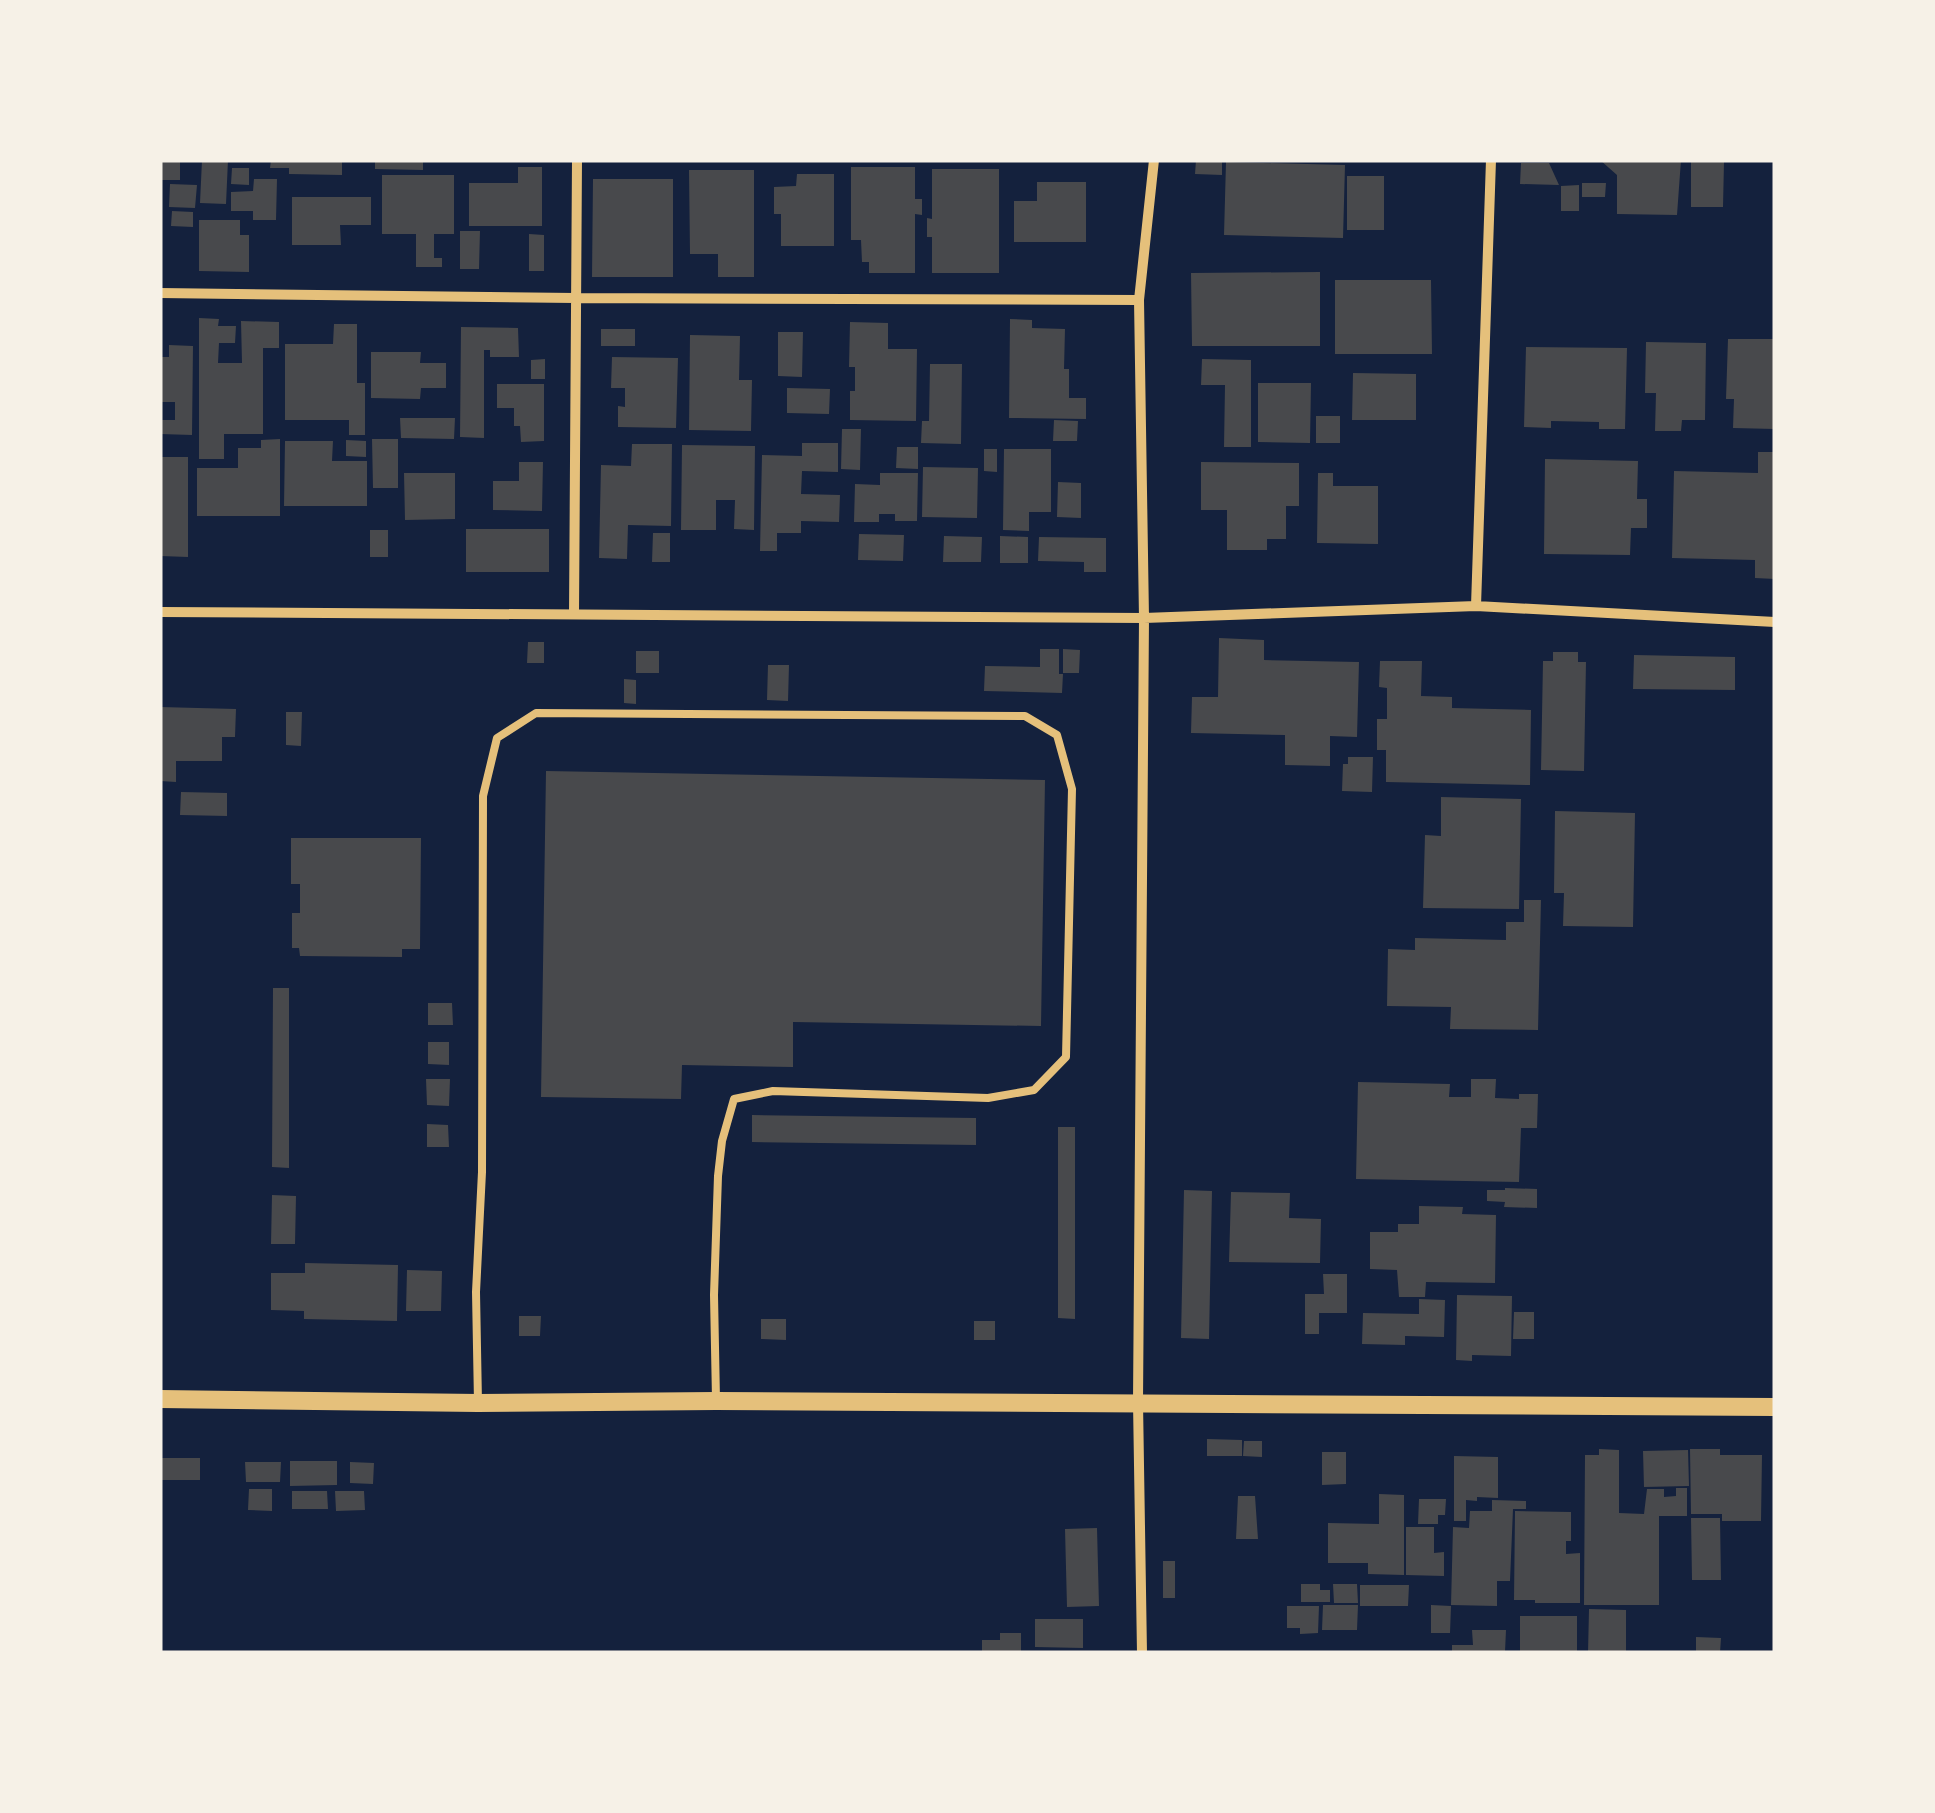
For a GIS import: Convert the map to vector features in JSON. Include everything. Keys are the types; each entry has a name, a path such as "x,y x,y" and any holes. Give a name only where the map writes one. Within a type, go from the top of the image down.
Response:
{"street":[{"path":"574,614 576,160"},
{"path":"1142,1653 1138,1402 1144,618 1140,300 1154,160"},
{"path":"1476,606 1491,160"},
{"path":"160,293 1140,300"},
{"path":"160,612 1144,618 1476,606 1775,622"},
{"path":"160,1399 1775,1407"}],"lane":[{"path":"478,1403 483,796 496,738 536,713 1025,716 1057,734 1072,789 1066,1057 1034,1090 988,1098 773,1091 734,1099 722,1141 718,1176 716,1401"}],"building":[{"path":"160,160 180,160 180,180 160,180"},
{"path":"202,160 228,160 226,204 200,203"},
{"path":"271,160 342,160 342,175 289,174 289,168 270,168"},
{"path":"375,160 423,160 423,170 375,169"},
{"path":"1196,160 1222,160 1222,175 1195,174"},
{"path":"1600,160 1681,160 1677,215 1617,214 1617,175"},
{"path":"1226,162 1345,165 1343,238 1224,235"},
{"path":"1691,162 1724,162 1723,207 1691,207"},
{"path":"1521,163 1549,163 1559,185 1520,184"},
{"path":"518,167 542,167 542,226 469,226 469,183 518,183"},
{"path":"851,167 915,167 915,199 922,199 922,215 915,214 915,273 869,273 869,262 862,262 861,240 851,240"},
{"path":"232,168 249,168 249,185 231,184"},
{"path":"932,169 999,169 999,273 932,273 932,237 927,237 927,218 932,219"},
{"path":"689,170 754,170 754,277 718,277 718,254 690,254"},
{"path":"797,174 834,174 834,246 781,246 781,214 774,214 774,187 796,186"},
{"path":"382,175 454,175 454,234 434,234 434,258 442,258 442,267 416,267 416,234 382,234"},
{"path":"1347,176 1384,176 1384,230 1347,230"},
{"path":"254,179 277,179 276,220 253,220 253,211 231,211 231,192 253,191"},
{"path":"593,179 673,179 673,277 592,277"},
{"path":"1037,182 1086,182 1086,242 1014,242 1014,201 1037,201"},
{"path":"1582,183 1606,183 1605,197 1582,197"},
{"path":"170,184 197,185 195,208 169,207"},
{"path":"1579,185 1579,211 1561,211 1561,186"},
{"path":"292,197 371,197 371,225 340,225 341,245 292,245"},
{"path":"172,211 193,212 193,227 171,226"},
{"path":"199,220 240,220 240,235 249,235 249,272 199,271"},
{"path":"460,231 480,231 479,269 460,269"},
{"path":"529,234 544,235 544,271 529,271"},
{"path":"1320,272 1320,346 1192,346 1191,273"},
{"path":"1335,280 1431,280 1432,354 1335,354"},
{"path":"199,318 219,319 218,326 236,326 235,343 219,343 218,363 242,363 241,321 279,322 279,348 263,348 263,434 224,434 224,459 199,459"},
{"path":"1010,319 1032,320 1032,328 1065,329 1064,369 1069,369 1069,398 1086,398 1086,419 1009,418"},
{"path":"850,322 888,323 888,349 917,349 916,421 850,420 855,367 849,367"},
{"path":"334,324 357,324 357,383 365,383 365,435 349,435 349,420 285,420 285,344 333,344"},
{"path":"461,327 518,328 519,357 490,357 490,350 484,350 484,438 460,437"},
{"path":"601,329 635,329 635,346 601,346"},
{"path":"778,332 803,332 802,377 778,376"},
{"path":"690,335 740,336 739,380 752,380 751,431 689,430"},
{"path":"1728,339 1775,339 1775,429 1733,428 1734,399 1726,399"},
{"path":"1646,342 1706,343 1705,420 1682,420 1681,431 1655,431 1656,393 1645,393"},
{"path":"169,345 193,346 192,435 160,434 160,420 175,420 175,402 160,402 160,357 169,357"},
{"path":"1526,347 1627,348 1625,429 1599,429 1599,422 1551,421 1551,428 1524,427"},
{"path":"371,352 421,352 420,363 446,363 446,388 421,388 420,399 371,398"},
{"path":"612,357 678,358 676,428 618,427 618,406 625,407 625,388 611,388"},
{"path":"545,359 545,379 531,379 531,360"},
{"path":"1202,359 1251,360 1251,447 1224,447 1225,385 1201,385"},
{"path":"930,364 962,364 961,444 921,443 922,421 929,421"},
{"path":"1353,373 1416,374 1416,420 1352,420"},
{"path":"1258,383 1311,383 1310,443 1258,442"},
{"path":"497,384 544,384 544,441 521,442 520,426 514,426 514,408 497,408"},
{"path":"787,388 830,389 829,414 787,413"},
{"path":"1316,416 1340,416 1340,443 1316,443"},
{"path":"400,418 455,418 454,439 401,438"},
{"path":"1054,420 1078,421 1077,441 1053,441"},
{"path":"842,429 861,429 860,470 841,469"},
{"path":"280,439 280,516 197,516 197,468 238,468 238,448 261,448 261,440"},
{"path":"372,439 398,439 398,488 373,488"},
{"path":"346,440 366,441 366,457 346,456"},
{"path":"285,441 333,441 332,461 367,461 367,506 284,506"},
{"path":"802,443 838,443 838,472 802,471 801,494 840,495 839,522 801,521 801,533 777,533 777,551 760,551 762,455 802,456"},
{"path":"632,444 672,444 671,526 628,525 627,559 599,558 601,465 631,466"},
{"path":"682,445 755,446 754,530 734,529 735,500 716,500 716,530 681,530"},
{"path":"897,447 918,447 918,469 896,468"},
{"path":"984,449 997,449 997,472 984,471"},
{"path":"1004,449 1051,449 1051,512 1029,512 1029,531 1003,530"},
{"path":"1758,452 1775,452 1775,579 1755,578 1755,560 1672,558 1674,471 1758,473"},
{"path":"160,457 188,457 188,557 160,556"},
{"path":"1545,459 1638,461 1637,499 1647,499 1647,528 1631,528 1630,555 1544,554"},
{"path":"519,462 543,462 542,511 493,510 493,481 519,481"},
{"path":"1201,462 1299,463 1299,506 1286,506 1286,539 1267,539 1267,550 1227,550 1227,510 1201,510"},
{"path":"923,467 978,468 977,518 922,517"},
{"path":"404,473 455,473 455,519 405,520"},
{"path":"880,473 918,473 917,521 895,521 895,514 879,514 879,522 854,522 855,484 880,485"},
{"path":"1318,473 1333,473 1333,486 1378,486 1378,544 1317,543"},
{"path":"1058,482 1081,483 1081,518 1057,517"},
{"path":"466,529 549,529 549,572 466,572"},
{"path":"370,530 388,530 388,557 370,557"},
{"path":"653,533 670,533 670,562 652,562"},
{"path":"859,534 904,535 903,561 858,560"},
{"path":"944,536 982,537 981,562 943,562"},
{"path":"1000,536 1028,537 1028,563 1000,563"},
{"path":"1039,537 1106,538 1106,572 1084,572 1084,562 1038,561"},
{"path":"1219,638 1264,640 1264,660 1359,662 1357,737 1330,736 1330,766 1285,765 1285,735 1191,733 1192,697 1218,697"},
{"path":"528,642 544,642 544,663 527,663"},
{"path":"1040,649 1059,649 1062,693 984,691 985,666 1040,667"},
{"path":"1063,649 1080,650 1079,673 1063,673"},
{"path":"636,651 659,651 659,673 636,673"},
{"path":"1553,652 1578,652 1578,662 1586,662 1584,771 1541,770 1543,661 1553,661"},
{"path":"1634,655 1735,657 1735,690 1633,689"},
{"path":"1380,661 1422,661 1421,696 1452,697 1452,708 1531,710 1530,785 1386,782 1386,750 1377,750 1377,719 1387,719 1387,688 1379,687"},
{"path":"768,665 789,665 788,701 767,700"},
{"path":"624,679 636,680 636,704 624,703"},
{"path":"160,707 236,709 235,737 222,737 222,761 176,761 176,782 160,781"},
{"path":"286,712 302,712 301,746 286,745"},
{"path":"1348,757 1373,757 1372,792 1342,791 1343,764 1348,764"},
{"path":"546,771 1045,780 1041,1026 793,1022 793,1067 682,1065 681,1099 541,1097"},
{"path":"181,792 227,793 227,816 180,815"},
{"path":"1441,797 1521,799 1519,909 1423,908 1425,835 1441,836"},
{"path":"1555,811 1635,813 1633,927 1563,926 1564,893 1554,893"},
{"path":"291,838 421,838 420,949 402,949 402,957 300,956 299,948 292,948 292,913 300,913 300,884 291,884"},
{"path":"1524,900 1541,900 1538,1030 1450,1029 1451,1007 1387,1006 1388,949 1415,950 1415,938 1506,940 1506,922 1524,922"},
{"path":"273,988 289,988 289,1168 272,1167"},
{"path":"428,1003 452,1003 453,1025 428,1025"},
{"path":"428,1042 449,1042 449,1065 428,1064"},
{"path":"426,1079 450,1079 449,1106 427,1105"},
{"path":"1471,1079 1496,1079 1495,1098 1519,1099 1519,1094 1538,1094 1537,1128 1521,1128 1519,1182 1356,1179 1358,1082 1450,1084 1449,1097 1471,1097"},
{"path":"752,1115 976,1118 976,1145 752,1142"},
{"path":"427,1124 448,1125 449,1147 427,1147"},
{"path":"1058,1127 1075,1127 1075,1319 1058,1318"},
{"path":"1537,1189 1537,1208 1504,1207 1505,1202 1487,1201 1487,1190"},
{"path":"1184,1190 1212,1191 1209,1339 1181,1338"},
{"path":"1231,1192 1290,1193 1289,1218 1321,1219 1320,1263 1229,1262"},
{"path":"272,1195 296,1196 295,1244 271,1244"},
{"path":"1419,1206 1463,1207 1462,1214 1496,1215 1495,1283 1426,1282 1425,1297 1399,1297 1397,1270 1370,1269 1370,1232 1398,1232 1398,1224 1419,1224"},
{"path":"305,1263 398,1265 397,1321 304,1319 304,1311 271,1310 271,1273 305,1273"},
{"path":"407,1270 442,1271 441,1311 406,1311"},
{"path":"1323,1274 1347,1274 1347,1313 1319,1313 1319,1334 1305,1334 1305,1294 1324,1294"},
{"path":"1457,1295 1512,1296 1511,1356 1472,1355 1472,1361 1456,1360"},
{"path":"1419,1299 1445,1300 1444,1337 1405,1336 1405,1345 1362,1344 1363,1313 1419,1314"},
{"path":"1514,1312 1534,1312 1534,1339 1513,1339"},
{"path":"519,1316 541,1316 540,1336 519,1336"},
{"path":"761,1319 786,1319 786,1340 761,1339"},
{"path":"974,1321 995,1321 995,1340 974,1340"},
{"path":"1207,1439 1242,1440 1242,1456 1207,1456"},
{"path":"1244,1441 1262,1441 1262,1457 1243,1456"},
{"path":"1599,1449 1619,1450 1619,1513 1644,1514 1647,1489 1664,1489 1664,1497 1676,1496 1676,1488 1687,1488 1687,1516 1659,1516 1659,1605 1584,1605 1585,1455 1599,1455"},
{"path":"1690,1449 1720,1449 1720,1455 1762,1455 1761,1521 1722,1521 1722,1514 1691,1514"},
{"path":"1688,1450 1689,1486 1644,1487 1643,1451"},
{"path":"1322,1452 1346,1452 1346,1484 1322,1485"},
{"path":"1454,1456 1498,1457 1498,1498 1466,1500 1466,1521 1454,1521"},
{"path":"162,1458 200,1458 200,1480 162,1480"},
{"path":"290,1461 337,1461 337,1485 290,1486"},
{"path":"245,1462 281,1462 280,1482 246,1482"},
{"path":"350,1462 374,1463 373,1484 350,1483"},
{"path":"249,1489 272,1489 272,1511 248,1510"},
{"path":"292,1491 327,1491 328,1509 292,1509"},
{"path":"335,1491 364,1491 365,1510 336,1511"},
{"path":"1379,1494 1404,1495 1404,1575 1368,1574 1368,1563 1328,1563 1328,1523 1379,1524"},
{"path":"1238,1496 1255,1496 1258,1539 1236,1539"},
{"path":"1419,1499 1446,1499 1445,1515 1438,1515 1438,1524 1418,1524"},
{"path":"1492,1500 1526,1501 1526,1509 1513,1509 1510,1581 1497,1581 1497,1606 1451,1605 1453,1527 1469,1528 1470,1511 1492,1511"},
{"path":"1515,1511 1571,1512 1571,1541 1566,1541 1566,1554 1580,1553 1580,1603 1514,1600"},
{"path":"1691,1518 1720,1518 1721,1580 1692,1580"},
{"path":"1406,1527 1434,1527 1434,1553 1444,1552 1444,1576 1406,1575"},
{"path":"1097,1528 1099,1606 1067,1607 1065,1529"},
{"path":"1163,1561 1175,1561 1175,1598 1163,1598"},
{"path":"1301,1584 1320,1584 1320,1590 1330,1590 1330,1602 1301,1602"},
{"path":"1333,1584 1357,1584 1358,1603 1334,1603"},
{"path":"1360,1585 1409,1585 1408,1606 1360,1606"},
{"path":"1323,1605 1358,1605 1357,1630 1322,1630"},
{"path":"1431,1605 1451,1606 1450,1633 1431,1633"},
{"path":"1287,1606 1319,1606 1318,1633 1300,1634 1300,1628 1287,1628"},
{"path":"1589,1609 1626,1610 1626,1653 1588,1653"},
{"path":"1520,1616 1577,1616 1577,1653 1520,1653"},
{"path":"1035,1619 1083,1619 1083,1648 1035,1647"},
{"path":"1472,1630 1506,1630 1505,1652 1452,1653 1452,1645 1473,1645"},
{"path":"1000,1633 1021,1633 1021,1653 982,1653 982,1640 1000,1640"},
{"path":"1696,1637 1721,1638 1720,1653 1696,1653"}]}
